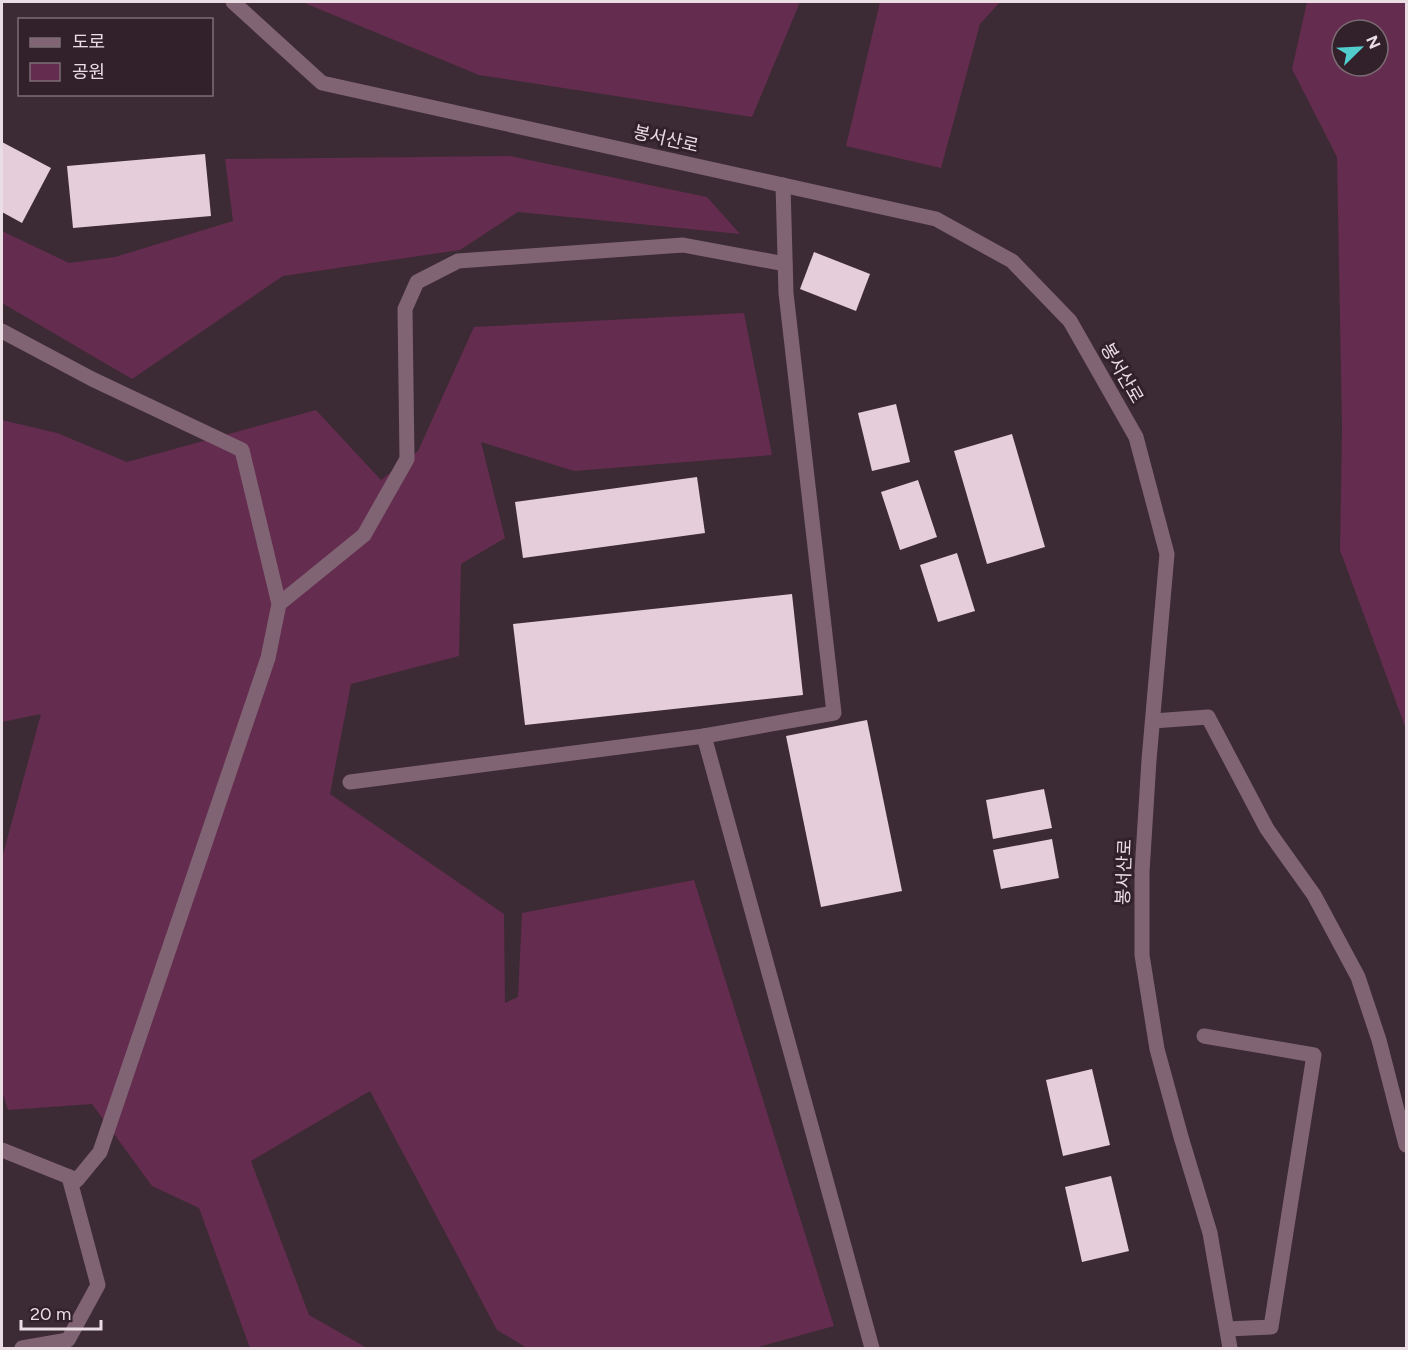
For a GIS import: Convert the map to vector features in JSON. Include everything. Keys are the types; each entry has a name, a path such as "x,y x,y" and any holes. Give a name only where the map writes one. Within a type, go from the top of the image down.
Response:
{"street":[{"name":"봉서산로","path":"233,2 322,83 936,219 1012,261 1070,321 1136,437 1167,554 1142,872 1142,955 1157,1048 1210,1233 1230,1348"},
{"path":"350,782 704,736 834,713 786,293 783,185"},
{"path":"279,604 364,535 406,459 405,309 417,282 458,261 683,245 785,264"},
{"path":"2,331 92,379 242,450 279,604 268,658 100,1152 77,1180 2,1150"},
{"path":"1153,721 1208,717 1267,829 1314,895 1358,977 1379,1040 1407,1145"},
{"path":"704,736 872,1348"},
{"path":"1204,1036 1314,1055 1271,1327 1227,1329"},
{"path":"22,1348 68,1340 98,1285 69,1177"}],"green space":[{"path":"302,2 800,2 752,117 479,75"},
{"path":"880,2 1000,2 980,24 941,168 846,146"},
{"path":"1307,2 1406,2 1406,729 1340,550 1342,428 1337,157 1292,69"},
{"path":"510,156 707,197 740,234 518,212 460,250 283,276 132,379 2,303 2,231 69,263 115,257 233,221 225,159"},
{"path":"744,313 772,455 574,471 481,442 505,538 461,564 459,656 351,684 330,794 504,914 505,1003 518,997 522,913 694,880 834,1326 755,1348 527,1348 497,1330 370,1091 251,1161 309,1315 367,1348 250,1348 199,1208 152,1186 92,1104 8,1110 2,1091 2,858 41,714 2,722 2,420 57,433 127,462 316,410 381,480 418,451 474,327"}],"building":[{"path":"2,142 51,168 22,223 2,212"},
{"path":"205,154 211,216 73,228 67,166"},
{"path":"814,252 870,274 856,311 800,289"},
{"path":"896,404 910,462 872,471 858,413"},
{"path":"1012,434 1045,547 987,564 954,451"},
{"path":"697,477 705,533 523,558 515,502"},
{"path":"918,480 937,537 900,550 881,492"},
{"path":"957,553 975,611 938,622 920,565"},
{"path":"792,594 803,695 525,725 513,624"},
{"path":"867,720 902,891 821,907 786,736"},
{"path":"1044,789 1052,828 993,839 986,800"},
{"path":"1052,839 1059,878 1001,889 993,850"},
{"path":"1092,1069 1110,1145 1063,1156 1046,1080"},
{"path":"1111,1176 1129,1251 1082,1262 1065,1187"}]}
